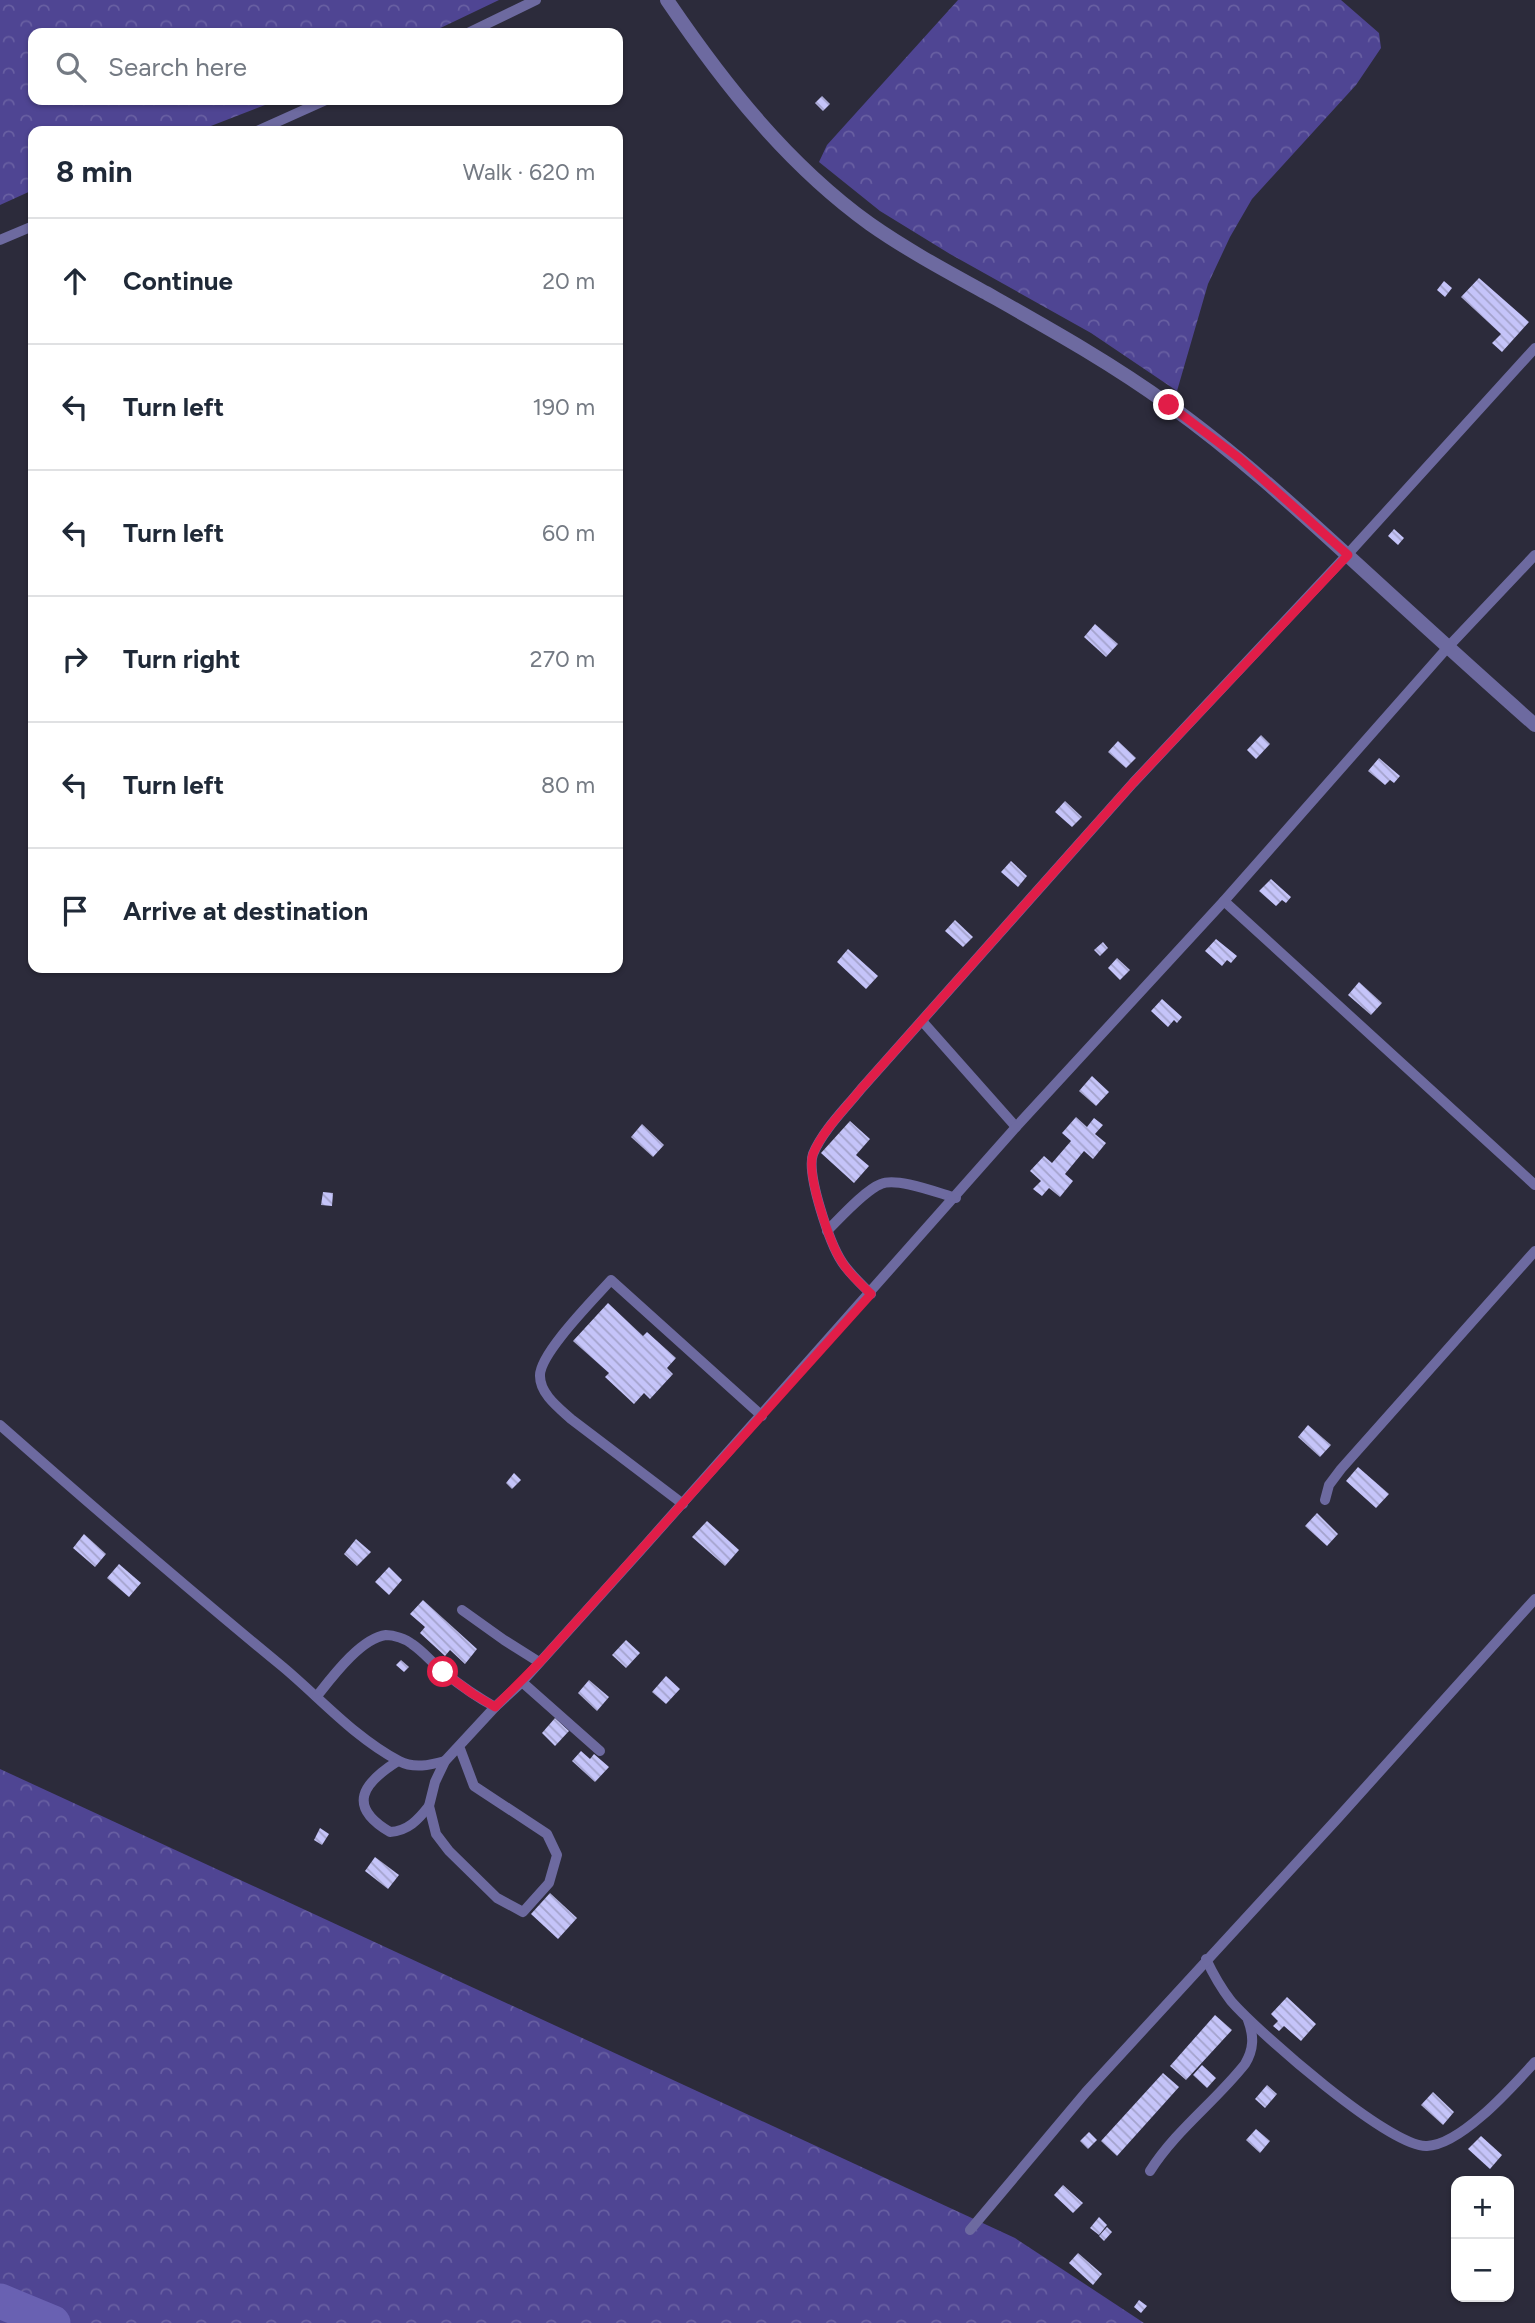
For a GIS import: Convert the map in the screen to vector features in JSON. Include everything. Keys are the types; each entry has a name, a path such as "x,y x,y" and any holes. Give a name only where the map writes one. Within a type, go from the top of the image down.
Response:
{"street":[{"path":"667,0 723,80 775,139 840,201 872,225 942,269 1126,375 1239,458 1535,726"}],"lane":[{"path":"478,28 536,0"},
{"path":"268,126 316,105"},
{"path":"0,240 28,228"},
{"path":"871,1294 842,1264 827,1231 811,1172 812,1156 821,1140 861,1089 1133,783 1348,555 1535,348"},
{"path":"398,1761 377,1774 364,1796 365,1810 369,1818 390,1832 398,1832 417,1821 429,1807 435,1782 445,1761 522,1682 683,1504 1016,1127 1224,901 1448,648 1535,555"},
{"path":"1224,901 1535,1185"},
{"path":"922,1021 1016,1127"},
{"path":"827,1231 859,1200 882,1183 897,1183 956,1198"},
{"path":"1325,1500 1328,1485 1341,1469 1535,1251"},
{"path":"683,1504 571,1419 542,1387 539,1374 544,1360 611,1280 762,1416"},
{"path":"0,1425 355,1731 398,1761 411,1766 445,1761"},
{"path":"970,2230 1086,2092 1338,1819 1535,1599"},
{"path":"463,1610 540,1662"},
{"path":"317,1696 346,1661 374,1639 387,1635 411,1643 443,1672 495,1707"},
{"path":"522,1682 600,1751"},
{"path":"429,1807 436,1834 449,1851 497,1898 523,1912 549,1883 557,1855 547,1834 474,1786 459,1746"},
{"path":"1206,1959 1229,1999 1290,2059 1357,2110 1410,2143 1426,2147 1441,2144 1463,2130 1502,2098 1535,2062"},
{"path":"1150,2171 1161,2153 1245,2064 1252,2045 1246,2017"}],"green space":[{"path":"0,0 499,0 440,28 28,28 28,105 265,105 211,126 28,126 28,192 0,205"},
{"path":"958,0 1341,0 1379,33 1381,48 1356,85 1252,199 1230,237 1208,284 1177,391 1091,333 950,254 880,211 819,162 827,145"},
{"path":"0,1769 1015,2238 1144,2323 0,2323"}],"building":[{"path":"822,96 830,104 823,111 815,103"},
{"path":"1479,278 1529,322 1502,352 1492,343 1501,334 1461,297"},
{"path":"1444,281 1452,288 1445,297 1437,290"},
{"path":"1394,529 1404,538 1398,545 1388,536"},
{"path":"1095,624 1118,644 1106,657 1084,637"},
{"path":"1261,735 1270,744 1256,759 1247,750"},
{"path":"1118,741 1136,758 1126,768 1108,752"},
{"path":"1379,758 1400,776 1394,783 1390,780 1385,785 1368,771"},
{"path":"1065,801 1082,817 1072,827 1055,812"},
{"path":"1011,861 1027,876 1018,887 1001,872"},
{"path":"1271,879 1291,897 1286,903 1282,900 1276,906 1259,891"},
{"path":"955,920 973,937 963,947 945,931"},
{"path":"1216,939 1237,956 1231,963 1227,960 1222,966 1205,951"},
{"path":"1103,942 1108,948 1100,956 1094,950"},
{"path":"848,949 878,976 866,989 837,962"},
{"path":"1117,958 1130,970 1120,980 1108,968"},
{"path":"1359,982 1382,1003 1371,1015 1348,995"},
{"path":"1162,999 1182,1017 1177,1023 1174,1020 1168,1027 1151,1011"},
{"path":"1092,1076 1109,1092 1096,1106 1079,1091"},
{"path":"1076,1117 1087,1127 1094,1118 1103,1125 1095,1134 1106,1143 1093,1159 1084,1151 1065,1174 1073,1181 1060,1197 1049,1188 1042,1196 1033,1189 1041,1181 1030,1171 1044,1156 1052,1163 1071,1141 1062,1133"},
{"path":"850,1121 870,1139 856,1155 869,1166 854,1183 821,1153"},
{"path":"642,1124 664,1145 653,1157 631,1137"},
{"path":"323,1192 333,1193 332,1206 321,1205"},
{"path":"608,1303 643,1336 647,1332 676,1358 667,1368 673,1374 650,1399 644,1393 634,1404 605,1377 609,1373 573,1341"},
{"path":"1308,1425 1331,1445 1320,1457 1298,1437"},
{"path":"1358,1467 1389,1494 1376,1508 1346,1481"},
{"path":"514,1473 521,1480 512,1489 506,1483"},
{"path":"1317,1513 1338,1534 1327,1546 1305,1526"},
{"path":"707,1521 739,1550 725,1566 692,1537"},
{"path":"84,1534 106,1554 95,1567 73,1548"},
{"path":"356,1539 371,1552 357,1566 344,1554"},
{"path":"119,1564 141,1583 129,1597 107,1578"},
{"path":"389,1567 402,1580 389,1595 375,1582"},
{"path":"423,1600 477,1649 465,1664 450,1650 445,1656 420,1633 425,1627 410,1614"},
{"path":"626,1640 640,1653 626,1668 612,1655"},
{"path":"401,1660 409,1667 404,1672 396,1665"},
{"path":"666,1676 680,1689 666,1704 652,1692"},
{"path":"589,1680 609,1697 597,1711 578,1693"},
{"path":"555,1718 569,1731 555,1746 542,1733"},
{"path":"581,1751 590,1759 594,1754 609,1767 595,1782 572,1761"},
{"path":"320,1828 329,1834 322,1845 314,1840"},
{"path":"375,1857 399,1875 388,1889 365,1871"},
{"path":"550,1893 577,1918 558,1939 531,1914"},
{"path":"1287,1997 1316,2024 1301,2041 1284,2026 1279,2031 1273,2026 1278,2021 1271,2014"},
{"path":"1215,2015 1232,2030 1186,2080 1170,2066"},
{"path":"1202,2065 1216,2078 1207,2088 1193,2075"},
{"path":"1163,2073 1179,2087 1117,2156 1101,2141"},
{"path":"1267,2085 1277,2094 1265,2108 1255,2099"},
{"path":"1433,2092 1454,2112 1443,2125 1421,2105"},
{"path":"1256,2129 1270,2141 1260,2153 1246,2140"},
{"path":"1089,2132 1097,2140 1088,2149 1080,2141"},
{"path":"1481,2136 1502,2155 1490,2169 1468,2149"},
{"path":"1063,2185 1083,2203 1073,2213 1054,2195"},
{"path":"1099,2217 1107,2225 1099,2235 1090,2228"},
{"path":"1107,2227 1112,2232 1104,2241 1099,2236"},
{"path":"1078,2253 1102,2274 1093,2285 1069,2263"},
{"path":"1139,2300 1147,2306 1141,2313 1134,2307"}],"waterway":[{"path":"0,2301 53,2323"}],"route":[{"path":"443,1672 495,1707 522,1682 871,1294 842,1264 831,1241 811,1172 812,1156 821,1140 861,1089 1133,783 1348,555 1239,458 1169,405"}]}
